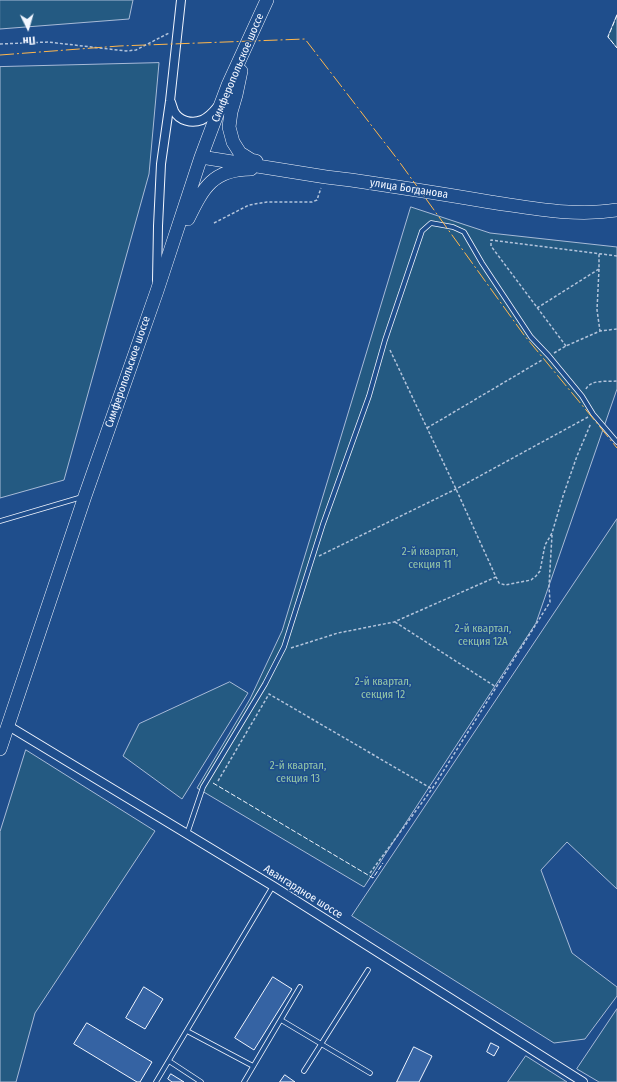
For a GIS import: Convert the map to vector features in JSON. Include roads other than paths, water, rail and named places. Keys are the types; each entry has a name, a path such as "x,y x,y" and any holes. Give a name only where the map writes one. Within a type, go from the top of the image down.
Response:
{"main road":[{"name":"Симферопольское шоссе","path":"0,749 85,496 168,260 201,157 221,104 267,0"},
{"path":"245,47 229,127 233,142 240,153 251,160 285,170"},
{"name":"улица Богданова","path":"201,157 549,210 587,213 617,210"},
{"path":"168,260 199,198 207,186 216,179 234,171 285,170"}],"street":[{"path":"157,291 161,164 179,28 181,0"},
{"path":"170,101 179,118 189,122 202,121 211,115 221,104"},
{"name":"Авангардное шоссе","path":"7,726 273,886 583,1082"}],"lane":[{"path":"187,834 202,787 265,684 282,651 323,524 369,396 385,340 422,231 431,223 452,227 464,232 482,263 531,337 582,396 594,415 617,442"},
{"path":"0,521 85,496"},
{"path":"156,1082 273,886"},
{"path":"304,1071 368,970"},
{"path":"244,1082 300,987"},
{"path":"281,1020 370,1073"},
{"path":"187,1031 253,1066"},
{"path":"169,1061 201,1082"}],"park label":[{"name":"2-й квартал, секция 11","path":"430,558"},
{"name":"2-й квартал, секция 12А","path":"483,635"},
{"name":"2-й квартал, секция 12","path":"383,688"},
{"name":"2-й квартал, секция 13","path":"298,772"}]}
